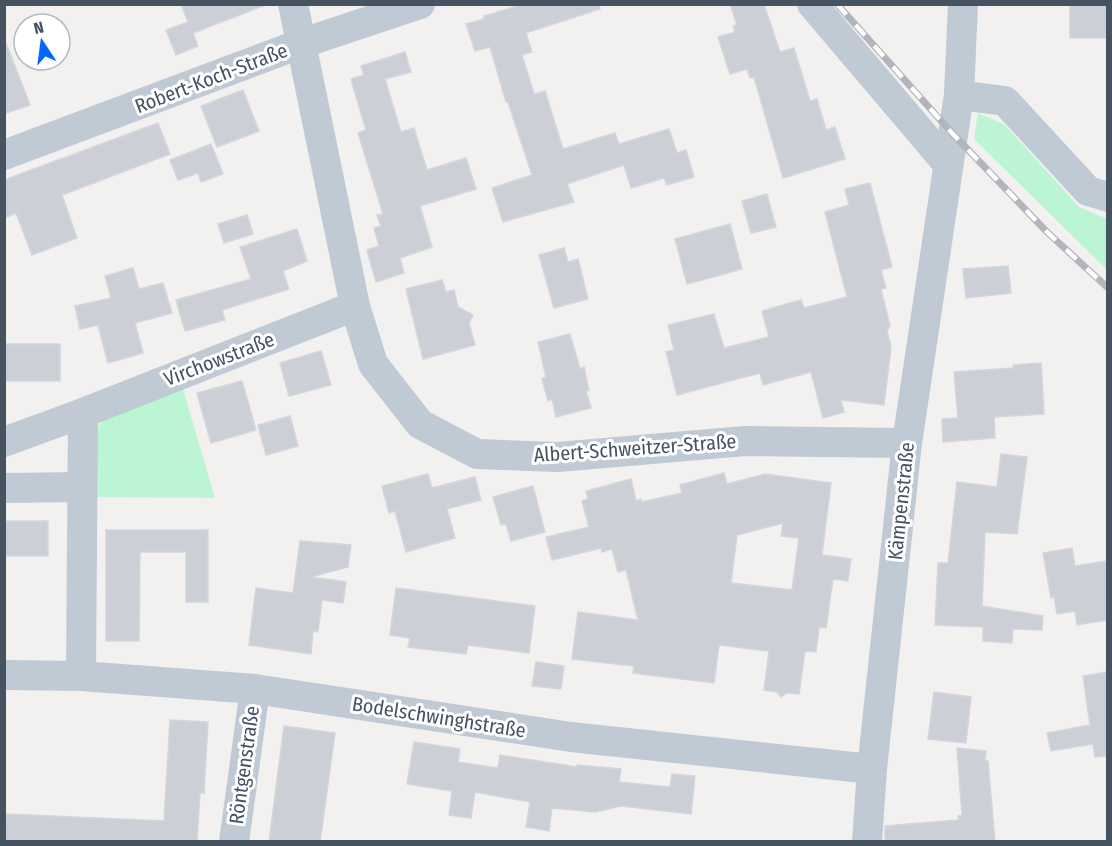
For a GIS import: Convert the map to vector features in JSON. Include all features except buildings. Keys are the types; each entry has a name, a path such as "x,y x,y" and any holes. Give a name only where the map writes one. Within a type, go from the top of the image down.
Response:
{"street":[{"name":"Albert-Schweitzer-Straße","path":"293,4 355,306 374,364 420,424 477,454 558,457 745,441 907,443"},
{"name":"Robert-Koch-Straße","path":"4,155 300,44 420,4"},
{"path":"812,4 947,163"},
{"name":"Kämpenstraße","path":"867,842 872,769 907,443 947,163 959,95 963,4"},
{"path":"959,95 1005,101 1088,191 1107,197"},
{"name":"Virchowstraße","path":"4,442 355,306"},
{"path":"81,676 83,413"},
{"path":"4,488 82,487"},
{"name":"Bodelschwinghstraße","path":"4,675 81,676 255,689 571,737 872,769"},
{"name":"Röntgenstraße","path":"234,842 255,689"}],"green space":[{"path":"978,113 1005,125 1079,207 1107,219 1107,270 974,139"},
{"path":"182,386 215,498 94,497 94,433 106,415"}],"railway":[{"path":"837,4 952,133 1047,232 1108,288"}]}
